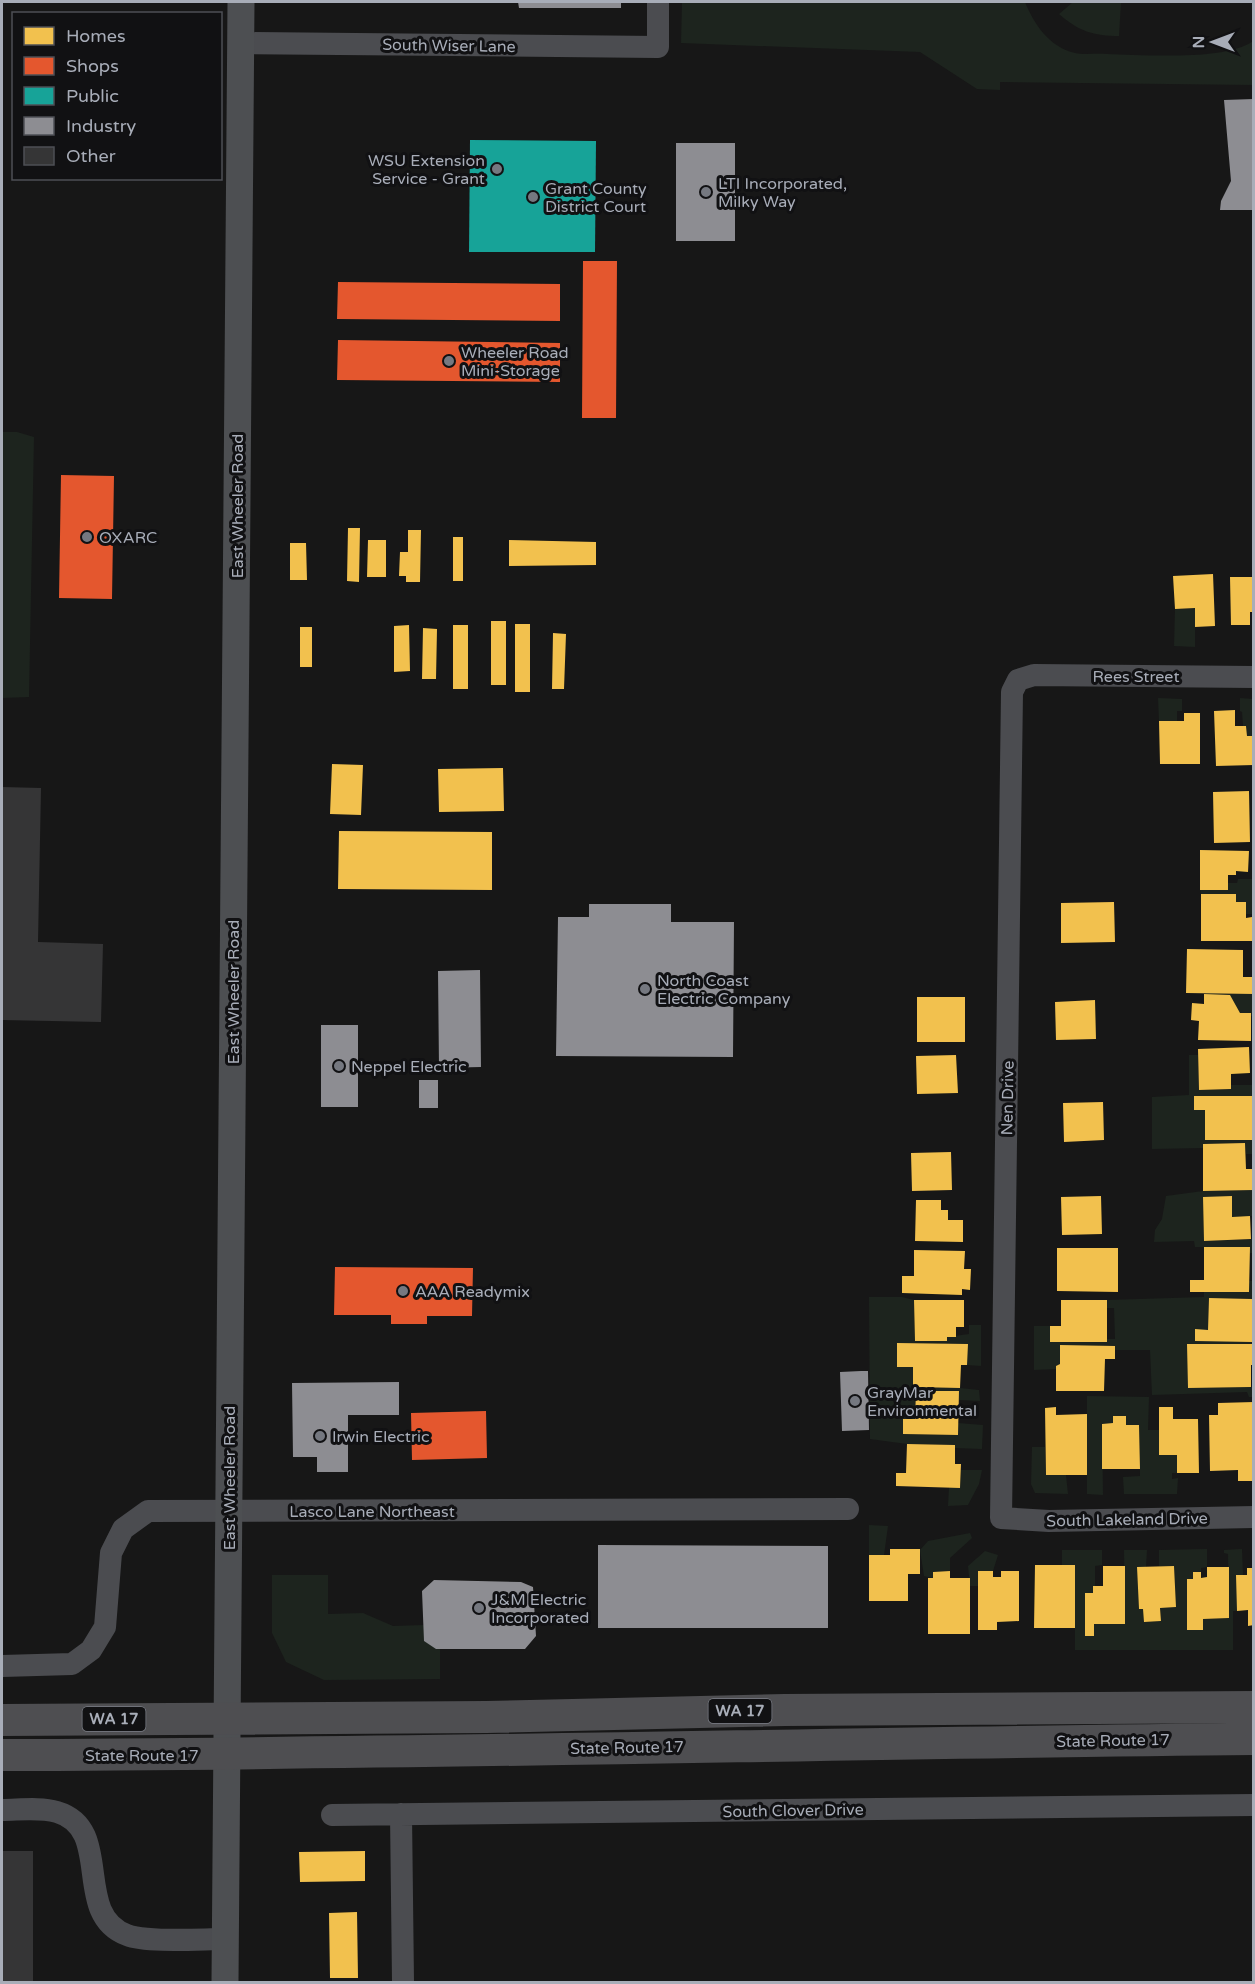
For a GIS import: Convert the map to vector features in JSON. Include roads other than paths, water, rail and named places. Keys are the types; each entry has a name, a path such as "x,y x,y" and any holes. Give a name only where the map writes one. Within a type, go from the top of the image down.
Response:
{"highway":[{"name":"State Route 17","path":"2,1720 486,1717 785,1710 1254,1707"},
{"name":"State Route 17","path":"2,1755 226,1755 843,1743 1254,1739"}],"main road":[{"name":"East Wheeler Road","path":"225,1983 241,2"}],"street":[{"name":"South Wiser Lane","path":"241,43 658,47 658,2"},
{"name":"Rees Street","path":"1018,680 1034,675 1254,677"},
{"name":"Nen Drive","path":"1001,1518 1012,692 1018,680"},
{"name":"Lasco Lane Northeast","path":"2,1666 72,1664 91,1650 105,1627 111,1553 123,1529 148,1511 848,1509"},
{"name":"South Lakeland Drive","path":"1001,1518 1049,1521 1254,1517"},
{"name":"South Clover Drive","path":"332,1815 1254,1805"},
{"path":"2,1810 53,1811 69,1818 76,1825 89,1848 99,1909 109,1924 117,1930 137,1937 224,1939"},
{"path":"401,1814 403,1983"}],"place":[{"name":"WSU Extension Service - Grant","path":"497,169"},
{"name":"LTI Incorporated, Milky Way","path":"706,192"},
{"name":"Grant County District Court","path":"533,197"},
{"name":"Wheeler Road Mini-Storage","path":"449,361"},
{"name":"OXARC","path":"87,537"},
{"name":"North Coast Electric Company","path":"645,989"},
{"name":"Neppel Electric","path":"339,1066"},
{"name":"AAA Readymix","path":"403,1291"},
{"name":"GrayMar Environmental","path":"855,1401"},
{"name":"Irwin Electric","path":"320,1436"},
{"name":"J&M Electric Incorporated","path":"479,1608"}]}
